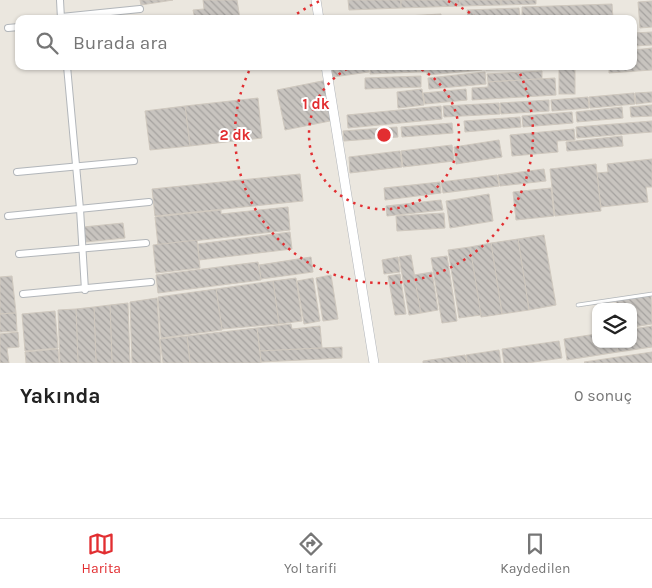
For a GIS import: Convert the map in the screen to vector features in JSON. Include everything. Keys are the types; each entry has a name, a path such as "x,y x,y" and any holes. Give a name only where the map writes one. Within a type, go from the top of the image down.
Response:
{"street":[{"path":"60,0 61,15"},
{"path":"316,0 318,15"},
{"path":"87,15 140,9"},
{"path":"8,28 15,27"},
{"path":"66,70 80,209 85,290"},
{"path":"327,70 374,363"},
{"path":"16,172 134,161"},
{"path":"8,216 149,202"},
{"path":"19,254 146,243"},
{"path":"23,294 85,290 151,282"}],"lane":[{"path":"578,305 652,294"}],"building":[{"path":"140,0 173,0 141,5"},
{"path":"203,0 237,0 239,15 194,15 193,10 204,9"},
{"path":"348,0 401,0 401,8 349,10"},
{"path":"401,0 460,0 460,6 401,8"},
{"path":"460,0 501,0 501,5 460,6"},
{"path":"501,0 536,0 536,4 501,5"},
{"path":"652,1 652,27 640,28 638,2"},
{"path":"612,4 613,15 522,15 522,7"},
{"path":"519,8 520,15 468,15 467,10"},
{"path":"652,32 652,45 637,46 637,33"},
{"path":"652,48 652,70 609,73 609,70 637,70 637,50"},
{"path":"332,70 369,70 369,72 333,77"},
{"path":"370,70 418,70 418,72 370,74"},
{"path":"418,70 482,70 427,75 427,72 418,72"},
{"path":"559,70 575,70 575,94 559,94"},
{"path":"542,71 542,79 488,82 487,74"},
{"path":"485,72 486,84 429,89 428,78"},
{"path":"421,76 421,87 365,89 365,78"},
{"path":"555,78 556,95 472,100 472,88 488,87 488,82"},
{"path":"327,80 335,120 285,130 277,90"},
{"path":"422,89 424,105 398,108 397,92"},
{"path":"466,89 467,100 425,104 423,93"},
{"path":"652,92 652,102 636,104 635,93"},
{"path":"634,93 635,104 590,108 589,97"},
{"path":"588,97 589,108 552,111 551,100"},
{"path":"258,98 262,138 190,146 185,106"},
{"path":"549,100 549,111 501,114 500,103"},
{"path":"499,103 500,114 444,117 443,106"},
{"path":"652,105 652,116 631,117 630,107"},
{"path":"185,106 190,146 150,150 145,111"},
{"path":"441,106 442,119 348,128 347,115"},
{"path":"622,107 623,118 577,122 576,112"},
{"path":"572,112 573,123 523,127 522,116"},
{"path":"520,117 521,127 465,132 464,121"},
{"path":"652,121 652,132 577,138 576,127"},
{"path":"452,123 453,133 402,137 401,127"},
{"path":"397,127 398,137 344,141 343,131"},
{"path":"574,129 575,140 557,141 558,152 512,156 510,135"},
{"path":"622,136 623,146 567,151 566,142"},
{"path":"499,140 502,157 456,164 454,147"},
{"path":"452,145 454,161 403,167 401,151"},
{"path":"400,151 402,167 350,173 349,157"},
{"path":"652,159 652,187 646,187 648,202 601,207 597,173 608,172 607,164"},
{"path":"596,164 601,211 555,216 550,169"},
{"path":"544,169 546,181 500,186 498,175"},
{"path":"300,174 303,201 155,216 152,189"},
{"path":"497,175 499,186 443,193 441,182"},
{"path":"440,182 441,193 385,200 384,188"},
{"path":"551,188 554,216 516,220 513,192"},
{"path":"489,194 493,221 450,228 446,201"},
{"path":"441,200 443,210 387,216 386,206"},
{"path":"288,207 290,230 158,245 155,217 221,210 221,214"},
{"path":"444,213 445,228 397,231 396,216"},
{"path":"123,223 125,238 85,242 83,227"},
{"path":"290,232 292,249 199,260 198,244"},
{"path":"544,235 556,305 529,310 518,239"},
{"path":"518,239 529,310 502,314 491,243"},
{"path":"197,240 200,268 156,273 153,245"},
{"path":"491,243 502,314 481,317 470,247"},
{"path":"470,247 481,315 459,318 448,250"},
{"path":"411,255 421,313 409,315 399,257"},
{"path":"447,256 457,321 442,323 431,258"},
{"path":"311,257 313,272 261,279 259,265"},
{"path":"398,257 400,272 384,274 382,260"},
{"path":"258,262 261,280 158,293 156,275"},
{"path":"432,272 438,310 421,313 414,275"},
{"path":"400,274 406,314 395,315 388,276"},
{"path":"331,275 338,319 323,321 316,278"},
{"path":"12,276 16,313 0,314 0,277"},
{"path":"296,278 302,321 279,324 273,281"},
{"path":"313,278 320,321 304,324 297,281"},
{"path":"273,281 279,324 222,329 216,289"},
{"path":"216,289 222,330 161,338 158,297"},
{"path":"651,295 652,324 637,326 637,303 616,303 616,300"},
{"path":"157,298 161,363 132,363 130,302"},
{"path":"128,303 130,363 112,363 110,305"},
{"path":"110,305 112,363 96,363 94,307"},
{"path":"94,307 96,363 78,363 76,309"},
{"path":"76,309 78,363 60,363 58,310"},
{"path":"55,311 58,348 25,351 22,314"},
{"path":"16,313 17,331 0,332 0,314"},
{"path":"291,324 292,329 320,326 322,348 260,351 257,328"},
{"path":"652,326 652,347 618,352 618,348 637,348 637,328"},
{"path":"257,328 261,363 190,363 187,336"},
{"path":"18,332 19,347 7,348 9,363 0,363 0,334"},
{"path":"592,335 592,348 617,348 618,352 567,360 564,339"},
{"path":"187,336 190,363 163,363 160,339"},
{"path":"559,341 562,358 527,363 504,363 502,349"},
{"path":"342,347 342,358 261,362 260,351"},
{"path":"58,349 59,363 26,363 25,352"},
{"path":"499,350 501,363 467,363 466,355"},
{"path":"652,352 652,363 584,362"},
{"path":"465,355 467,363 423,363 423,361"}]}
